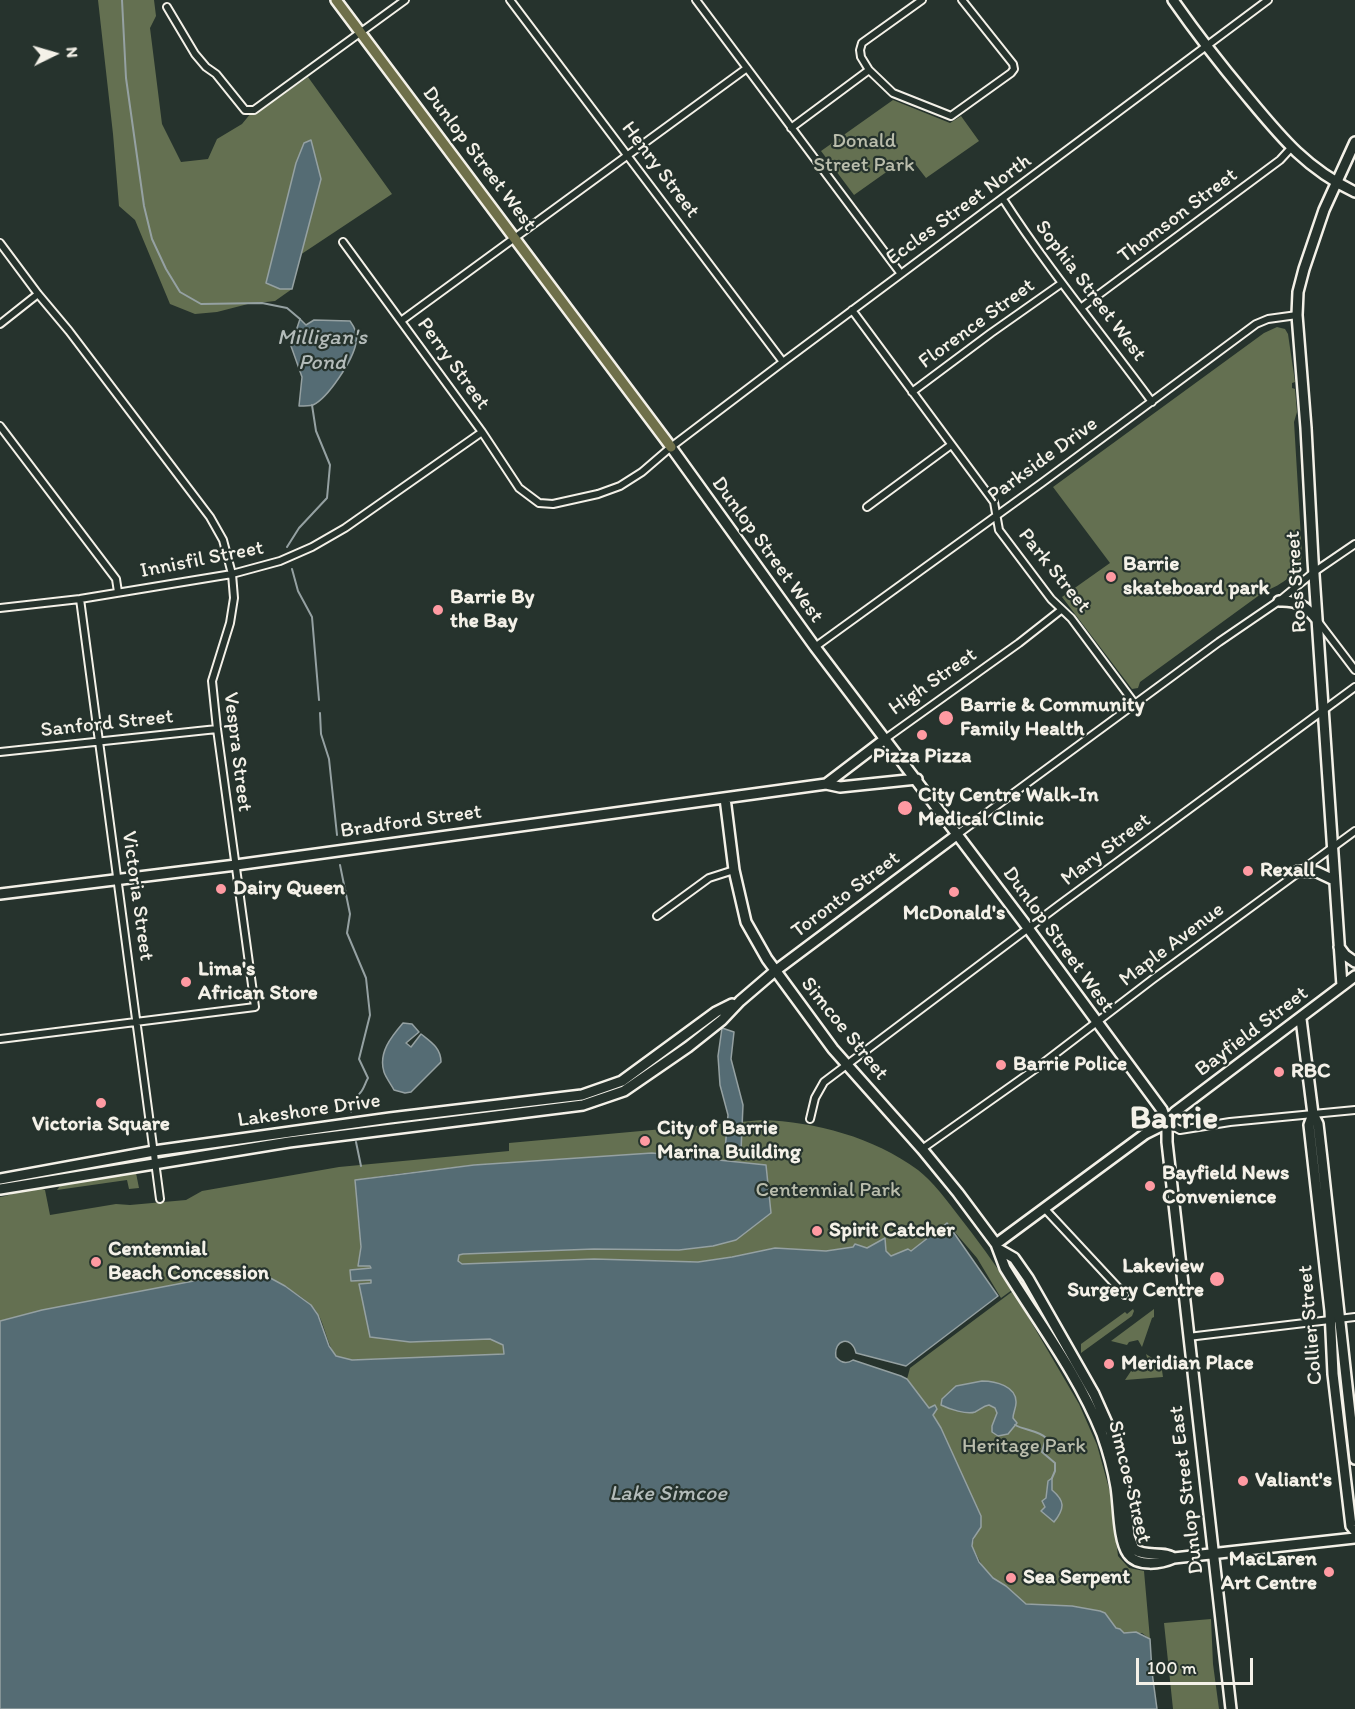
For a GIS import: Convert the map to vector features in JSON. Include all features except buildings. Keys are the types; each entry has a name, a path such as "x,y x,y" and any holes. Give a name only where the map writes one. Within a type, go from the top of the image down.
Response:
{"main road":[{"name":"Dunlop Street West","path":"336,0 671,447 815,647 1028,928 1162,1110 1167,1123"},
{"path":"1173,0 1206,47 1291,148 1309,164 1355,192"},
{"name":"Ross Street","path":"1342,986 1297,315 1298,292 1304,269 1324,210 1355,142"},
{"path":"1279,601 1296,601 1302,604 1317,620"},
{"name":"High Street","path":"826,784 885,738"},
{"name":"Bradford Street","path":"0,894 236,865 826,784 840,787 917,779"},
{"name":"Simcoe Street","path":"725,798 734,870 747,922 776,971 847,1065 922,1149 998,1247 1014,1258 1028,1278 1102,1411 1120,1464 1132,1544 1140,1553 1166,1554 1174,1558"},
{"name":"Toronto Street","path":"623,1086 716,1012 740,1001 776,971 958,834"},
{"path":"1298,871 1317,872 1334,880"},
{"path":"1339,947 1355,962"},
{"name":"Bayfield Street","path":"998,1247 1044,1208 1145,1134 1167,1123 1175,1112 1355,976"},
{"name":"Collier Street","path":"1301,1019 1313,1114 1318,1124 1321,1148 1335,1320 1355,1459"},
{"path":"0,1189 289,1142 583,1105 623,1086"},
{"name":"Lakeshore Drive","path":"0,1179 154,1151 425,1113 568,1098 623,1086"},
{"name":"Dunlop Street East","path":"1167,1123 1168,1152 1188,1337 1231,1709"},
{"name":"Simcoe Street","path":"998,1247 1005,1268 1074,1377 1102,1435 1116,1486 1125,1551 1134,1560 1142,1563 1166,1562 1174,1558 1355,1538"},
{"name":"Collier Street","path":"1335,1320 1333,1374 1351,1526 1355,1531"}],"street":[{"path":"167,7 195,54 206,67 216,74 245,110 254,110 405,0"},
{"name":"Henry Street","path":"510,0 783,362"},
{"path":"696,0 901,274"},
{"path":"922,0 862,43 861,57 869,70 892,93 946,116 951,116 1011,74 1014,69 1013,64 962,0"},
{"name":"Eccles Street North","path":"539,503 565,502 620,486 642,472 671,447 783,362 1268,0"},
{"path":"401,321 747,69"},
{"path":"791,128 869,70"},
{"name":"Thomson Street","path":"1082,307 1280,160 1291,148"},
{"name":"Sophia Street West","path":"1003,198 1035,248 1152,402"},
{"name":"Perry Street","path":"343,242 482,432 519,488 539,503"},
{"name":"Vespra Street","path":"0,243 210,517 223,540 232,574 234,598 230,623 212,681 216,729 255,1007 137,1021"},
{"name":"Florence Street","path":"912,392 1062,283"},
{"path":"0,324 38,294"},
{"name":"Park Street","path":"852,310 994,502 999,530 1061,610 1077,626 1135,704"},
{"name":"Parkside Drive","path":"815,647 1256,324 1268,319 1297,315"},
{"path":"0,426 116,579 118,592"},
{"name":"Innisfil Street","path":"1,608 232,574 280,561 312,547 345,528 482,432"},
{"path":"867,507 951,445"},
{"name":"Toronto Street","path":"958,834 1355,544"},
{"name":"Victoria Street","path":"80,598 160,1198"},
{"path":"0,600 1,608"},
{"name":"High Street","path":"885,738 1019,643 1061,610"},
{"path":"1317,620 1355,670"},
{"name":"Mary Street","path":"810,1119 815,1098 824,1082 1028,928 1355,687"},
{"name":"Sanford Street","path":"0,752 216,729"},
{"name":"Maple Avenue","path":"922,1149 1097,1023 1298,871 1355,831"},
{"path":"657,916 709,878 734,870"},
{"path":"0,1039 137,1021"},
{"path":"1167,1123 1180,1130 1230,1122 1355,1110"},
{"path":"1044,1208 1125,1295"},
{"path":"1188,1337 1355,1317"}],"green space":[{"path":"98,0 154,0 156,16 150,28 162,124 181,162 208,159 217,139 242,124 256,107 278,98 308,77 392,194 300,255 321,179 304,143 296,163 266,283 280,289 292,289 275,301 248,304 217,312 195,314 170,304 135,220 119,206"},
{"name":"Donald Street Park","path":"893,100 950,123 961,116 979,141 926,178 909,156 854,195 821,151"},
{"path":"1277,327 1285,329 1288,334 1295,382 1292,383 1292,388 1295,389 1297,412 1294,422 1302,555 1300,561 1293,573 1283,582 1265,591 1140,682 1138,688 1132,689 1062,597 1110,563 1053,487 1264,333"},
{"name":"Centennial Park","path":"762,1120 803,1124 843,1133 901,1158 934,1185 1012,1290 1001,1298 977,1258 947,1223 911,1251 908,1249 891,1256 886,1251 885,1238 867,1248 855,1244 853,1247 826,1251 775,1248 698,1262 594,1259 462,1264 458,1261 459,1255 463,1254 683,1248 736,1240 748,1163 663,1153 474,1165 355,1180 361,1247 358,1266 370,1266 371,1268 350,1271 352,1281 371,1279 372,1283 360,1284 370,1337 410,1342 490,1339 503,1345 504,1354 351,1360 336,1356 317,1312 307,1301 285,1286 42,1310 0,1321 0,1197 22,1190 40,1188 45,1190 50,1215 116,1204 186,1200 202,1191 339,1167 509,1151 509,1143"},
{"path":"136,1173 139,1188 129,1189 127,1180 57,1190 62,1183"},
{"name":"Heritage Park","path":"1013,1291 1079,1404 1097,1445 1110,1492 1118,1556 1129,1568 1144,1571 1150,1639 1142,1633 1124,1634 1100,1611 1072,1606 1026,1604 985,1571 972,1546 981,1516 933,1414 937,1409 929,1408 907,1379 910,1368"},
{"path":"1133,1309 1132,1316 1081,1353 1081,1344 1125,1312 1127,1314"},
{"path":"1154,1309 1154,1317 1142,1347 1138,1340 1129,1342 1127,1345 1111,1341"},
{"path":"1146,1354 1161,1364 1163,1377 1125,1380 1131,1371 1133,1372 1136,1367 1139,1368 1140,1363 1148,1361"},
{"path":"1211,1619 1213,1664 1219,1709 1173,1709 1164,1623"}],"water":[{"path":"311,140 321,179 292,289 280,289 266,283 296,163 304,143"},
{"name":"Milligan's Pond","path":"300,319 306,325 314,320 350,321 355,329 357,340 350,359 339,378 326,395 310,406 299,406 302,377 291,346"},
{"path":"403,1023 412,1024 419,1032 406,1043 411,1047 421,1034 432,1043 441,1057 441,1062 411,1092 405,1093 394,1090 383,1065 384,1052"},
{"path":"722,1028 734,1032 731,1059 743,1105 741,1151 725,1150 728,1115 720,1085 718,1056"},
{"name":"Lake Simcoe","path":"652,1153 766,1165 771,1213 736,1240 713,1246 679,1250 594,1249 463,1254 459,1255 458,1261 462,1264 594,1259 698,1262 775,1248 826,1251 853,1247 855,1244 867,1248 885,1238 886,1251 891,1256 908,1249 911,1251 947,1223 998,1296 906,1366 856,1353 854,1347 847,1342 837,1346 836,1357 842,1362 853,1360 901,1376 907,1379 929,1408 935,1405 937,1409 933,1415 981,1516 981,1527 973,1539 972,1546 979,1562 993,1578 1026,1604 1072,1606 1100,1611 1105,1613 1116,1628 1124,1633 1136,1632 1150,1639 1157,1709 0,1709 0,1321 42,1310 251,1270 285,1286 311,1305 318,1315 329,1346 336,1356 352,1360 504,1354 503,1345 490,1339 410,1342 370,1337 359,1284 371,1283 371,1280 351,1281 350,1270 371,1268 370,1266 358,1266 361,1247 355,1180 474,1165"},
{"path":"982,1381 993,1382 1013,1392 1016,1405 1013,1418 1017,1423 1008,1434 998,1436 992,1432 997,1413 995,1408 989,1405 967,1413 941,1405 942,1399 956,1386"},
{"path":"1052,1478 1052,1490 1062,1505 1054,1522 1041,1511 1045,1507 1042,1501 1046,1498 1048,1481"}],"waterway":[{"path":"122,0 126,78 144,206 152,239 166,269 180,292 201,304 262,303 287,308 300,319"},
{"path":"287,547 299,528 327,498 330,465 316,431 312,405"},
{"path":"292,569 298,591 312,617 319,700"},
{"path":"320,713 321,734 329,759 337,835"},
{"path":"340,865 350,914 347,933 366,978 370,1015 359,1059 368,1078 363,1090 352,1104 351,1112"},
{"path":"356,1142 361,1166"},
{"path":"1015,1425 1046,1438 1042,1452 1055,1463 1052,1478"}],"place":[{"name":"Barrie skateboard park","path":"1111,577"},
{"name":"Barrie By the Bay","path":"438,610"},
{"name":"Barrie & Community Family Health","path":"946,718"},
{"name":"Pizza Pizza","path":"922,735"},
{"name":"City Centre Walk-In Medical Clinic","path":"905,808"},
{"name":"Rexall","path":"1248,871"},
{"name":"Dairy Queen","path":"221,889"},
{"name":"McDonald's","path":"954,892"},
{"name":"Lima's African Store","path":"186,982"},
{"name":"Barrie Police","path":"1001,1065"},
{"name":"RBC","path":"1279,1072"},
{"name":"Victoria Square","path":"101,1103"},
{"name":"City of Barrie Marina Building","path":"645,1141"},
{"name":"Bayfield News Convenience","path":"1150,1186"},
{"name":"Spirit Catcher","path":"817,1231"},
{"name":"Centennial Beach Concession","path":"96,1262"},
{"name":"Lakeview Surgery Centre","path":"1217,1279"},
{"name":"Meridian Place","path":"1109,1364"},
{"name":"Valiant's","path":"1243,1481"},
{"name":"MacLaren Art Centre","path":"1329,1572"},
{"name":"Sea Serpent","path":"1011,1578"}],"district":[{"name":"Barrie","path":"1174,1120"}]}
